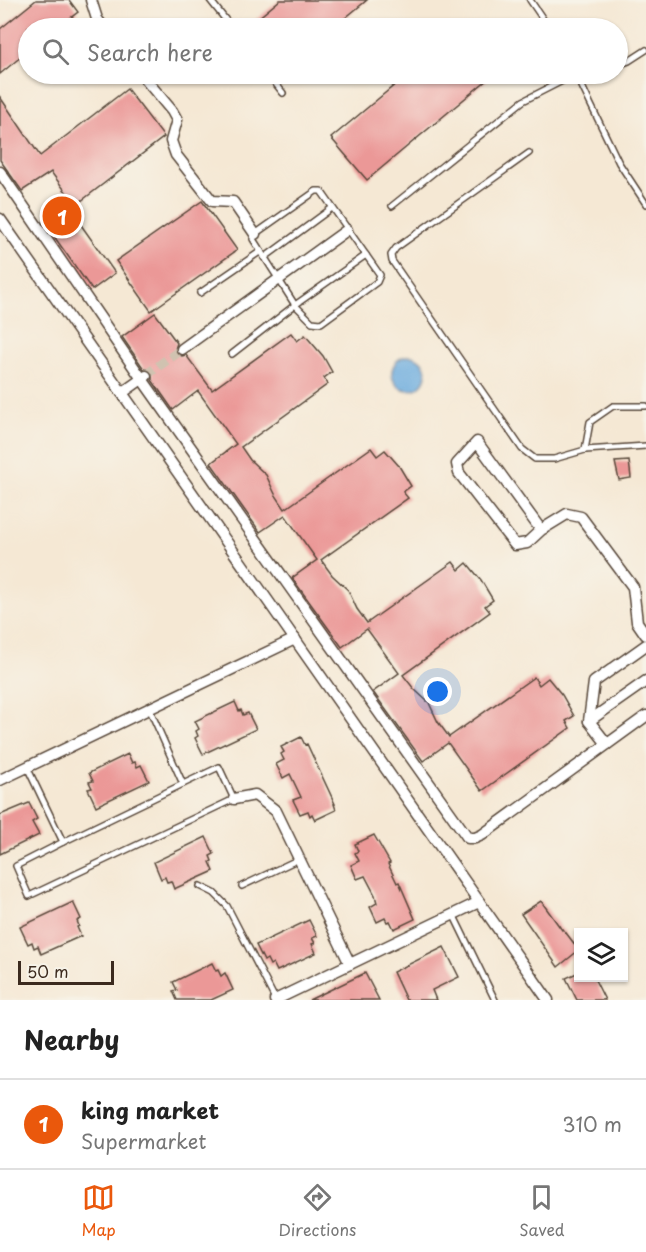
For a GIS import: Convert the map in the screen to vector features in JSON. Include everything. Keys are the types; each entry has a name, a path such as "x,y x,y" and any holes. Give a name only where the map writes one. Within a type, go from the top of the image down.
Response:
{"street":[{"path":"91,0 93,11 98,18"},
{"path":"149,84 177,120 171,141 176,155 212,201 233,202 255,234"},
{"path":"0,172 468,838 482,836 646,716"},
{"path":"0,219 548,1000"},
{"path":"182,350 347,230"},
{"path":"122,393 145,377"},
{"path":"541,530 477,442 457,464 459,473 514,545 527,543 541,530 567,514 581,517 633,586 637,622 646,635"},
{"path":"0,780 295,639"},
{"path":"608,744 589,721 594,682 646,645"},
{"path":"589,721 646,681"},
{"path":"234,799 255,795 276,812 350,964"},
{"path":"275,1000 479,902"}],"lane":[{"path":"210,0 224,18"},
{"path":"530,0 542,18"},
{"path":"628,61 646,52"},
{"path":"276,84 283,93"},
{"path":"392,206 523,101 558,84"},
{"path":"581,84 619,163 646,204"},
{"path":"530,153 396,248 391,255 392,261 522,448 535,459 554,459 585,450 646,446"},
{"path":"316,191 321,191 380,274 376,282 321,323 312,322 278,280 254,239 255,234 316,191"},
{"path":"264,258 332,208"},
{"path":"200,293 261,251"},
{"path":"232,354 366,255"},
{"path":"585,450 590,422 613,406 646,406"},
{"path":"149,708 183,784"},
{"path":"27,767 63,842"},
{"path":"219,767 234,799 29,896 16,866 183,784 219,767"},
{"path":"242,886 299,859"},
{"path":"200,886 214,893 227,906 275,1000"},
{"path":"453,914 495,1000"}],"water":[{"path":"409,356 421,361 426,373 421,385 409,390 397,385 392,373 397,361"}],"building":[{"path":"36,0 69,0 78,12 70,18 18,18 18,59 0,74 0,29"},
{"path":"280,0 367,0 345,18 258,18"},
{"path":"396,84 482,84 367,180 331,138"},
{"path":"127,89 164,137 76,205 51,172 22,191 0,160 0,97 40,156"},
{"path":"202,201 237,250 151,311 116,261"},
{"path":"69,208 115,273 92,290 46,225"},
{"path":"155,313 177,343 176,354 186,355 212,390 291,333 297,341 305,335 323,356 332,372 324,378 328,384 241,447 250,460 266,475 285,509 371,448 377,456 385,450 399,466 411,486 403,492 408,498 321,560 332,575 348,590 367,623 453,562 459,570 467,563 481,580 493,600 485,606 490,612 403,675 429,703 438,722 449,737 534,677 539,685 548,678 562,695 574,716 566,721 570,728 482,791 448,743 423,761 373,692 399,673 367,629 342,647 292,578 317,560 285,515 260,532 211,463 236,444 198,391 173,410 152,380 152,372 144,369 122,337"},
{"path":"629,461 631,478 619,480 615,462"},
{"path":"235,702 243,715 248,713 256,729 203,754 195,738 198,736 196,731 199,729 195,721"},
{"path":"301,737 305,745 307,744 335,804 336,810 315,820 308,811 300,814 293,800 301,797 290,774 283,778 276,764 284,760 281,747"},
{"path":"128,754 132,763 135,762 137,767 141,765 149,781 96,806 88,789 92,788 89,782 93,781 89,773"},
{"path":"29,803 37,819 32,822 39,835 0,854 0,815"},
{"path":"374,835 390,863 388,864 397,883 399,882 415,919 394,929 390,921 387,922 385,918 377,922 370,907 377,903 375,895 365,876 357,879 351,865 359,861 355,853 358,851 355,844"},
{"path":"206,837 214,854 210,856 212,861 210,862 214,871 174,889 171,881 167,882 165,877 161,879 154,862"},
{"path":"541,901 574,943 574,954 558,967 521,914"},
{"path":"73,902 81,919 77,921 79,926 77,927 81,936 41,954 38,946 34,948 32,942 28,944 20,927"},
{"path":"309,920 317,936 312,938 316,953 277,971 273,963 270,965 267,959 264,961 256,945"},
{"path":"444,947 459,977 432,990 436,1000 406,1000 393,972"},
{"path":"212,963 221,976 225,973 233,990 211,1000 177,1000 173,991 177,990 173,982"},
{"path":"365,973 379,1000 309,1000"},
{"path":"574,974 574,982 596,982 605,1000 577,1000 566,978"}],"tunnel":[{"path":"146,375 182,349"}],"place":[{"name":"king market","path":"62,216"}]}
